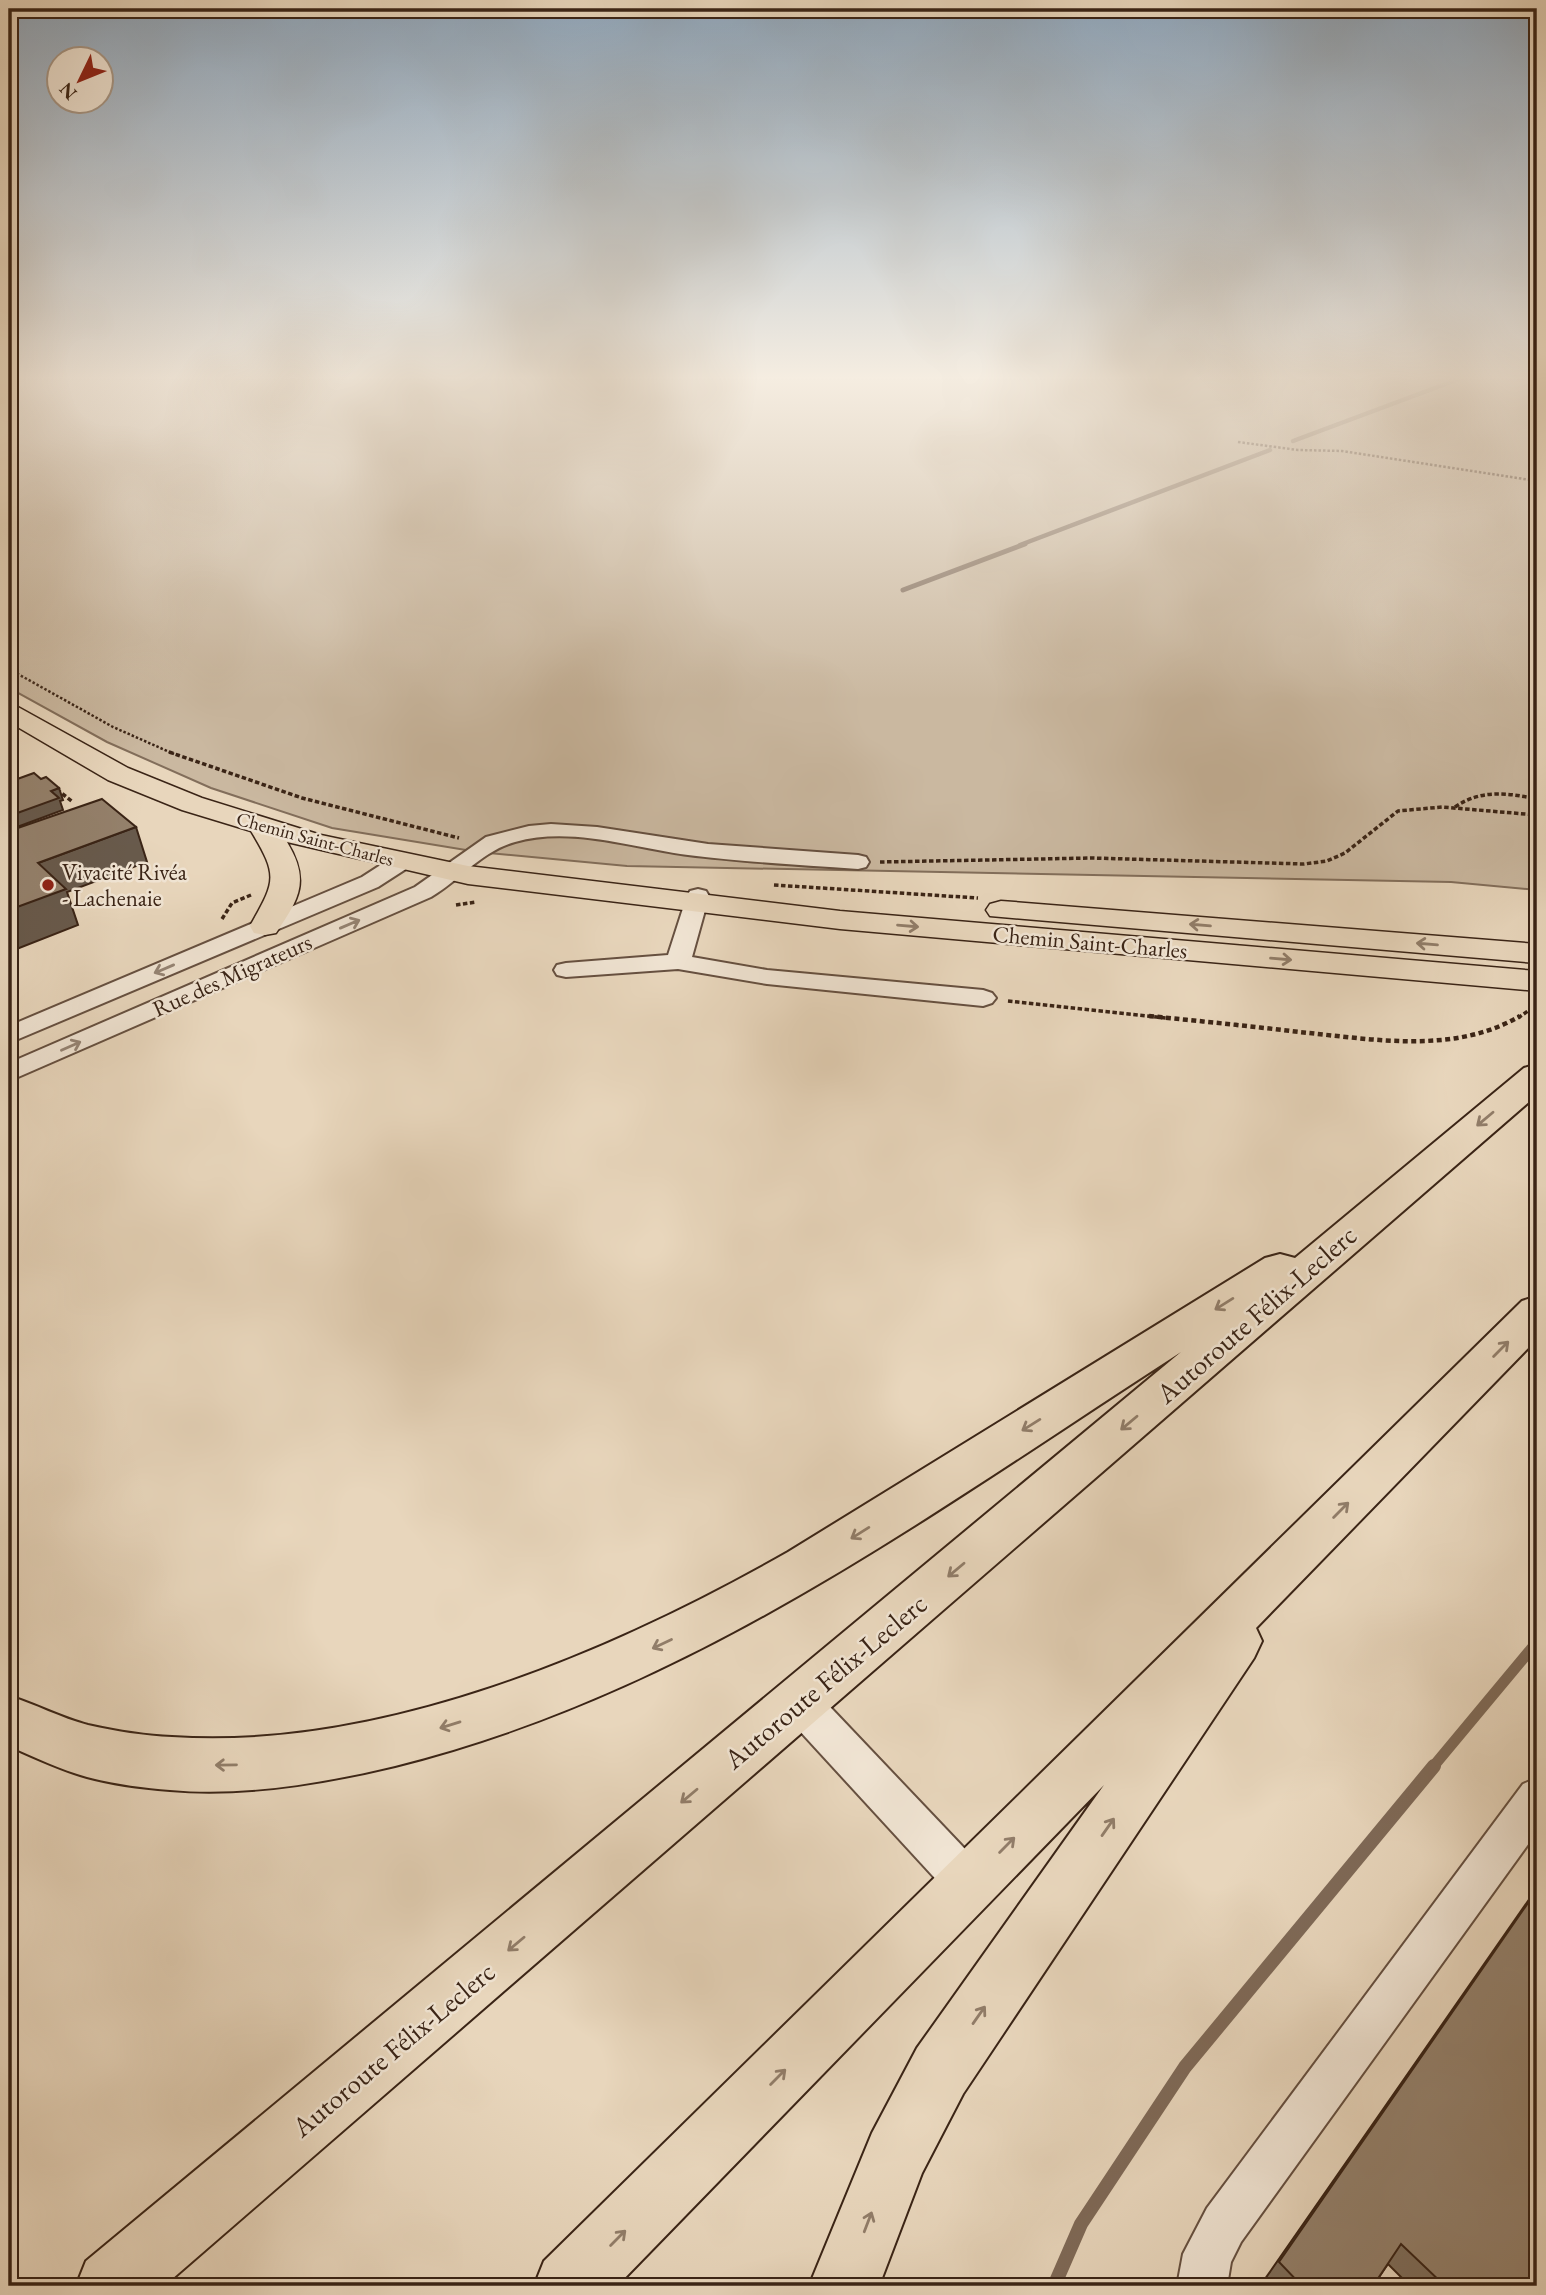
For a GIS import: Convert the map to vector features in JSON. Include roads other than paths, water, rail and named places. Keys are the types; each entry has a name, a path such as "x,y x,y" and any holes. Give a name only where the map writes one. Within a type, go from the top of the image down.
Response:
{"highway":[{"name":"Autoroute Félix-Leclerc","path":"111,2286 800,1703 1385,1202 1537,1076"},
{"path":"9,1721 100,1754 190,1765 239,1765 332,1753 393,1740 444,1727 565,1686 689,1632 800,1569 1385,1202"},
{"path":"569,2286 1537,1312"},
{"path":"844,2286 895,2155 940,2071 1293,1558"}],"main road":[{"name":"Chemin Saint-Charles","path":"9,712 129,779 192,804 262,826 401,862 453,872 530,884 697,899 866,923 1490,963 1537,954"},
{"path":"262,826 286,864 288,873 284,893 265,926"},
{"name":"Chemin Saint-Charles","path":"1490,963 1537,981"}],"street":[{"name":"Rue des Migrateurs","path":"9,1073 423,892 453,872 484,845 507,837 547,830 699,849 858,862"},
{"name":"Rue des Migrateurs","path":"9,1035 370,882 401,862"},
{"path":"678,962 697,899"},
{"path":"566,970 678,962 767,977 983,998"},
{"path":"800,1703 969,1884"},
{"path":"1202,2286 1203,2266 1210,2246 1224,2225 1537,1798"}],"waterway":[{"path":"1020,545 1175,486"},
{"path":"903,590 1025,544"},
{"path":"1432,1768 1537,1642"},
{"path":"1054,2286 1081,2224 1185,2067 1434,1766"}],"place":[{"name":"Vivacité Rivéa - Lachenaie","path":"48,885"}]}
